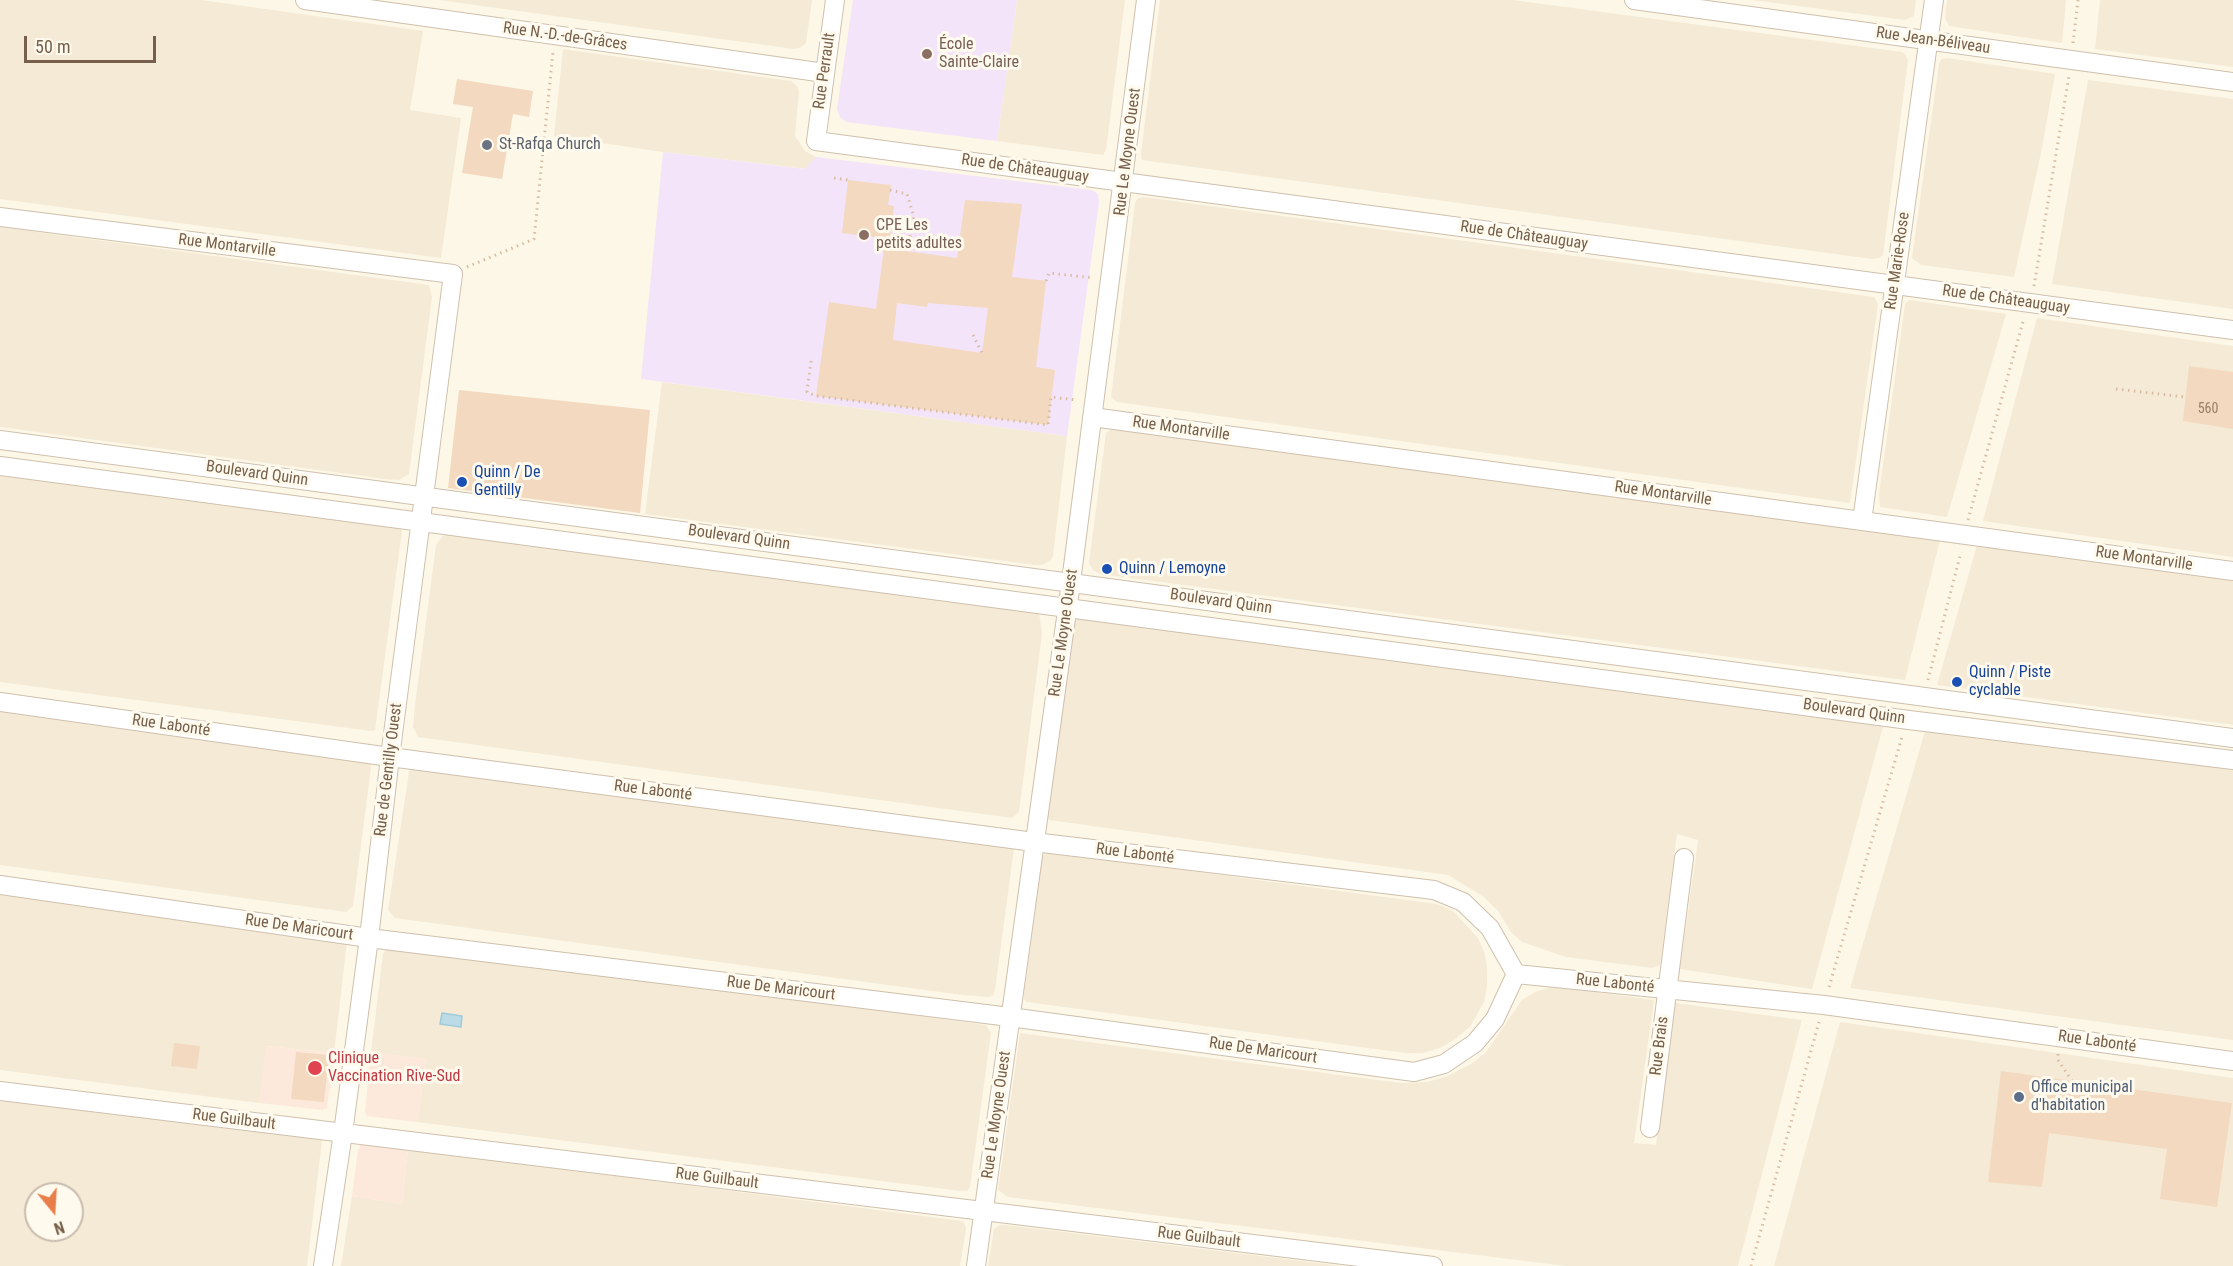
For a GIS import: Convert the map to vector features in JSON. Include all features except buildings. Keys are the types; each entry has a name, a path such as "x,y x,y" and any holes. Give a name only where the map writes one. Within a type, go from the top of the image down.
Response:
{"street":[{"name":"Rue N.-D.-de-Grâces","path":"305,0 825,73"},
{"name":"Rue Perrault","path":"816,141 835,0"},
{"name":"Rue Le Moyne Ouest","path":"976,1266 1068,608 1146,0"},
{"name":"Rue Jean-Béliveau","path":"1634,0 2233,82"},
{"name":"Rue Marie-Rose","path":"1862,521 1934,0"},
{"name":"Rue de Châteauguay","path":"816,141 2233,330"},
{"name":"Rue Montarville","path":"0,217 453,274"},
{"name":"Rue de Gentilly Ouest","path":"323,1266 369,938 390,757 453,274"},
{"name":"Rue Montarville","path":"1093,410 1862,521 2233,571"},
{"name":"Boulevard Quinn","path":"0,440 2233,738"},
{"name":"Boulevard Quinn","path":"0,466 2233,760"},
{"path":"1475,662 1479,636"},
{"name":"Rue Labonté","path":"0,702 390,757 1034,842 1434,890 1463,902 1490,928 1516,974 1824,1005 2233,1061"},
{"name":"Rue Brais","path":"1650,1128 1684,858"},
{"name":"Rue De Maricourt","path":"0,885 369,938 1010,1017 1414,1072 1444,1064 1475,1042 1494,1019 1516,974"},
{"name":"Rue Guilbault","path":"0,1091 1434,1266"}],"path":[{"path":"2072,50 2078,0"},
{"path":"453,274 534,239 555,35"},
{"path":"2034,284 2069,77"},
{"path":"834,178 848,180"},
{"path":"890,190 907,194 914,217 907,251"},
{"path":"1046,281 1049,273 1111,280"},
{"path":"1967,524 2025,317"},
{"path":"972,335 982,353"},
{"path":"811,361 807,392 816,396 1048,425 1051,397 1093,410"},
{"path":"2116,389 2185,396"},
{"path":"1926,689 1962,547"},
{"path":"1826,998 1902,737"},
{"path":"1751,1266 1819,1023"},
{"path":"2061,1037 2058,1060 2072,1081"}],"shaded area":[{"path":"0,0 201,0 423,31 410,110 461,118 441,258 0,199"},
{"path":"439,0 812,0 806,43 794,49"},
{"name":"École Sainte-Claire","path":"853,0 1017,0 997,141 846,122 840,117 837,109"},
{"path":"1017,0 1125,0 1106,150 1103,155 997,141"},
{"path":"1160,0 1513,0 1902,52 1908,60 1883,255 1872,259 1142,160"},
{"path":"1752,0 1916,0 1914,16 1905,20"},
{"path":"1947,0 2066,0 2062,43 1949,26 1945,18"},
{"path":"2100,0 2233,0 2233,67 2095,49"},
{"path":"563,49 791,81 799,91 795,136 805,151 816,157 806,169 554,136"},
{"path":"1941,59 2055,74 2041,153 2014,277 1921,265 1912,258 1939,64"},
{"path":"2088,80 2233,99 2233,309 2052,284"},
{"path":"663,152 805,169 816,157 1092,190 1098,194 1099,203 1067,436 641,379"},
{"path":"1138,198 1874,297 1878,304 1850,503 1117,402 1111,397 1135,203"},
{"path":"0,227 429,285 432,297 409,474 399,480 385,479 0,427"},
{"path":"1909,300 2006,314 1947,517 1880,507 1879,494 1905,304"},
{"path":"2037,318 2233,346 2233,557 1983,521"},
{"path":"662,382 1067,436 1053,556 1050,561 1042,565 1035,565 645,514"},
{"path":"1113,428 1940,540 1905,680 1100,574 1093,570 1089,563 1106,433"},
{"path":"0,472 400,527 402,531 375,730 0,682"},
{"path":"450,533 1039,613 1042,634 1019,812 1012,818 418,737 413,727 415,705 436,545 443,536"},
{"path":"1977,545 2233,580 2233,725 1937,685"},
{"path":"1086,616 1884,723 1812,989 1680,969 1698,840 1677,834 1660,965 1652,968 1566,957 1522,942 1511,932 1499,912 1484,897 1448,875 1049,820 1047,815 1072,626 1077,619"},
{"path":"0,710 370,763 353,906 346,912 0,865"},
{"path":"1926,728 2233,770 2233,1040 1850,988"},
{"path":"410,766 1014,848 993,996 962,995 395,918 388,910"},
{"path":"1048,852 1437,904 1453,911 1478,938 1485,954 1487,970 1484,1002 1470,1027 1454,1040 1440,1048 1423,1053 1405,1053 1027,1002 1024,994 1042,857"},
{"path":"0,892 347,942 334,1053 267,1046 259,1103 0,1070"},
{"path":"395,945 986,1025 991,1033 970,1187 967,1191 961,1191 417,1122 426,1059 371,1052 383,954 386,948"},
{"path":"1548,988 1566,988 1654,1000 1634,1143 1656,1145 1675,1003 1802,1020 1738,1266 1566,1266 1008,1197 998,1190 1020,1033 1401,1083 1427,1082 1448,1076 1471,1064 1486,1052 1522,1000 1535,992"},
{"path":"1840,1022 2233,1078 2233,1266 1774,1266"},
{"path":"266,1046 334,1053 327,1108 323,1110 259,1103"},
{"path":"371,1052 426,1059 417,1122 367,1116 365,1112"},
{"path":"0,1098 322,1140 307,1266 0,1266"},
{"path":"361,1144 408,1149 402,1204 352,1196 358,1150"},
{"path":"408,1149 962,1221 966,1229 960,1266 341,1266 352,1196 402,1204"},
{"path":"1000,1225 1342,1266 988,1266 994,1229"}],"water":[{"path":"442,1013 462,1016 461,1027 440,1024"}],"place":[{"name":"École Sainte-Claire","path":"927,54"},
{"name":"St-Rafqa Church","path":"487,145"},
{"name":"CPE Les petits adultes","path":"864,235"},
{"name":"Quinn / De Gentilly","path":"462,482"},
{"name":"Quinn / Lemoyne","path":"1107,569"},
{"name":"Quinn / Piste cyclable","path":"1957,682"},
{"name":"Clinique Vaccination Rive-Sud","path":"315,1068"},
{"name":"Office municipal d'habitation","path":"2019,1097"}]}
